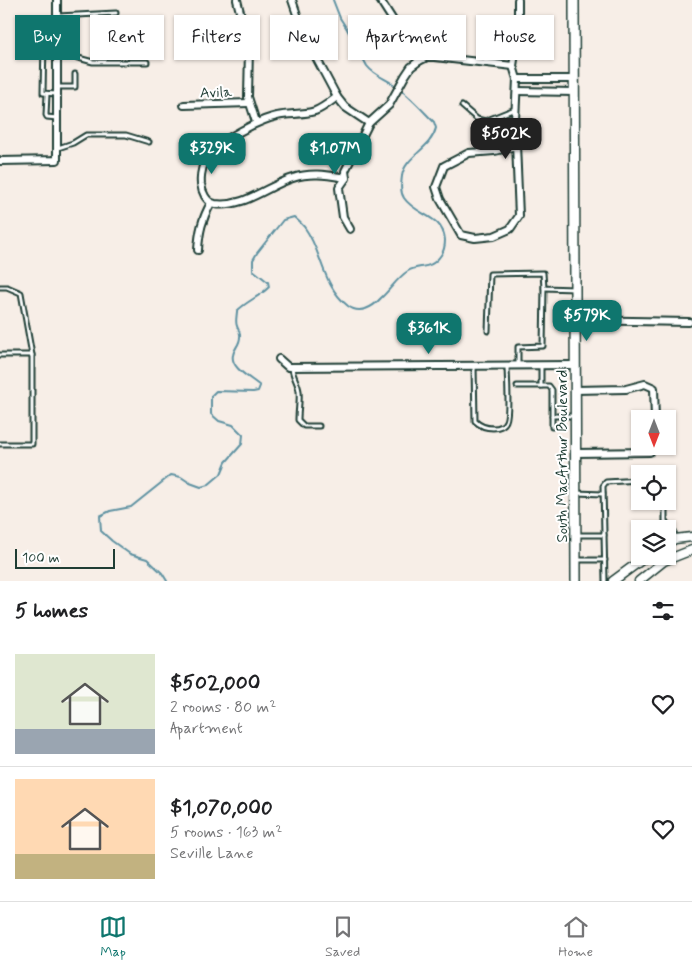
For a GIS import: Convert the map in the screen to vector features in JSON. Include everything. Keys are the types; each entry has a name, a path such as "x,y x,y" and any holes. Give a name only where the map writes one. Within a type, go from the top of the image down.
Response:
{"main road":[{"name":"South MacArthur Boulevard","path":"574,0 576,581"}],"street":[{"path":"57,0 57,15"},
{"path":"237,0 241,15"},
{"path":"292,0 304,35 337,97 345,107 369,123"},
{"path":"380,0 419,61"},
{"path":"517,146 469,154 455,159 444,166 436,187 440,198 461,235 475,238 494,236 510,229 519,216 517,146 515,109 517,79 513,66 518,34 518,0"},
{"path":"350,229 343,217 339,188 346,178 345,171 369,123 389,105 411,67 427,57 435,56 513,66"},
{"path":"0,161 57,160 57,60"},
{"path":"250,60 248,97 256,122"},
{"path":"517,79 574,79"},
{"path":"517,91 574,92"},
{"path":"337,97 314,111 277,115 256,122 220,145 207,157 202,169 201,183 206,199 211,203 230,204 241,201 286,180 310,174 346,178"},
{"name":"Avila","path":"184,105 249,103"},
{"path":"198,250 201,225 211,203"},
{"path":"575,320 689,322"},
{"path":"279,360 288,367 575,365"},
{"path":"576,390 626,389 645,384 654,388 655,410"},
{"path":"576,453 631,452"},
{"path":"676,539 692,537"},
{"path":"631,569 639,581 664,561 692,550"},
{"path":"613,581 636,565"}],"lane":[{"path":"77,15 116,13"},
{"path":"80,58 93,62 147,62"},
{"path":"44,60 43,93 47,94"},
{"path":"47,94 75,87 75,74"},
{"path":"47,94 46,115 47,117 57,118"},
{"path":"462,106 480,121 485,121 515,109"},
{"path":"57,148 73,143 86,135 126,135 149,142"},
{"path":"488,331 490,274 543,272 543,346 518,347 518,365"},
{"path":"0,287 21,293 32,355 32,444 0,444"},
{"path":"544,288 575,289"},
{"path":"0,355 32,355"},
{"path":"474,366 475,421 479,425 491,428 502,426 506,422 506,365"},
{"path":"541,386 542,365"},
{"path":"292,367 292,373 299,388 300,410 298,420 304,426 319,426"},
{"path":"517,386 549,386 552,390 552,427"},
{"path":"552,416 576,416"},
{"path":"606,581 603,486 606,482 631,481"},
{"path":"576,493 603,494"},
{"path":"576,535 604,535"},
{"path":"576,560 605,560"}],"waterway":[{"path":"167,581 162,573 147,559 130,554 101,531 100,516 110,511 131,507 171,475 181,477 201,487 208,485 221,474 226,462 242,444 243,435 233,425 219,421 211,414 211,396 216,391 258,391 260,386 242,372 233,360 240,335 236,323 237,311 269,287 268,282 253,270 253,260 283,220 294,217 304,227 316,248 332,288 348,306 357,310 366,309 374,304 404,274 412,269 433,263 444,250 445,240 439,225 409,204 404,198 401,188 404,169 429,142 436,128 434,122 404,92 367,66 340,18 333,0"}]}
